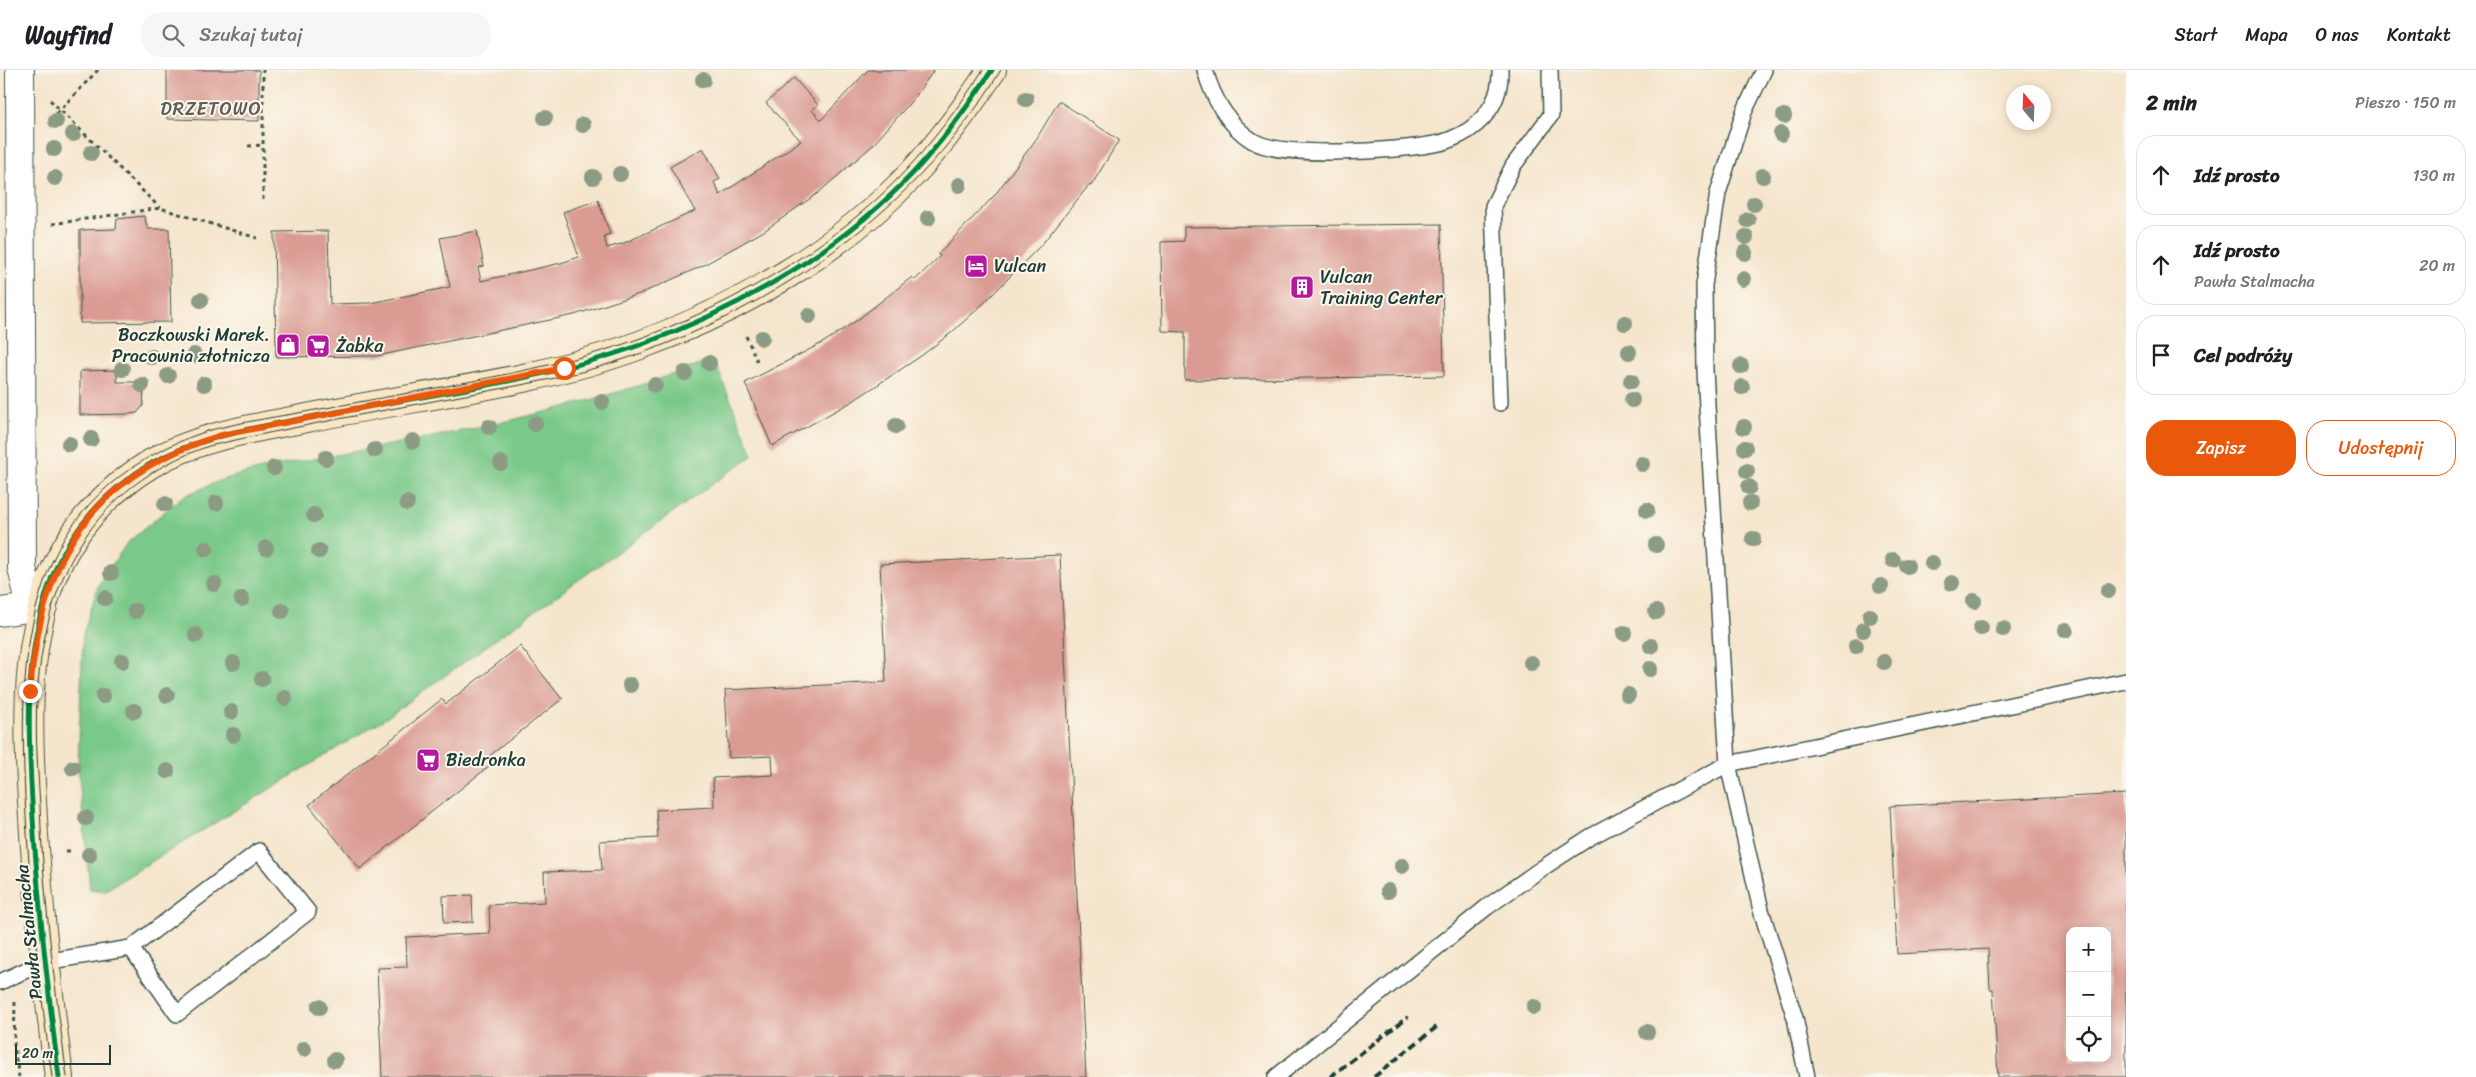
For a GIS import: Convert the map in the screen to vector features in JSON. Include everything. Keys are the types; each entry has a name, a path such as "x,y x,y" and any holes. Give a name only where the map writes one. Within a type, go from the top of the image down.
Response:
{"street":[{"path":"20,70 10,269 22,568 28,594 43,606"},
{"name":"Pawła Stalmacha","path":"60,1077 44,962 36,862 29,732 32,667 43,606 50,582 64,552 92,513 126,480 171,454 228,434 511,380 593,361 677,331 755,292 818,254 891,196 946,135 992,70"},
{"path":"0,612 43,606"}],"lane":[{"path":"1205,70 1210,88 1228,117 1253,141 1285,149 1348,152 1435,144 1468,131 1493,109 1500,83 1500,70"},
{"path":"1500,403 1493,206 1512,166 1551,115 1550,70"},
{"path":"1764,70 1744,112 1718,193 1704,285 1705,371 1728,764 1761,910 1795,1018 1807,1077"},
{"path":"1276,1077 1487,908 1541,869 1590,837 1728,764 2126,681"},
{"path":"0,982 44,962 131,948 259,850 308,912 177,1014 131,948"}],"path":[{"path":"49,121 98,70"},
{"path":"263,200 264,70"},
{"path":"44,94 160,208"},
{"path":"248,146 263,145"},
{"path":"46,225 160,208 257,238"},
{"path":"746,336 757,361"}],"green space":[{"path":"708,361 717,367 753,455 386,718 104,891 90,889 78,767 83,634 99,584 127,543 182,497 221,480 269,467 436,436 547,412 655,380"}],"building":[{"path":"167,70 259,70 259,121 167,119"},
{"path":"868,70 934,70 915,97 872,146 818,193 764,231 702,266 642,293 574,315 377,356 276,357 274,232 328,231 330,304 370,303 450,287 440,238 477,231 484,266 478,267 481,281 561,263 579,257 563,212 598,200 610,234 604,236 607,248 624,243 695,211 670,167 703,148 720,179 714,182 720,195 801,141 766,103 794,78 818,105 812,110 821,120"},
{"name":"Vulcan","path":"1059,101 1119,140 1091,186 1089,185 1042,244 982,305 951,333 921,356 853,401 772,446 745,383 824,342 856,321 912,277 915,280 940,256 938,254 994,196 1037,138"},
{"path":"144,216 148,229 169,229 171,322 80,323 80,230 116,229 117,219"},
{"name":"Vulcan Training Center","path":"1441,224 1444,376 1185,380 1185,332 1162,331 1161,242 1184,241 1184,227"},
{"path":"117,370 117,382 136,382 136,389 144,389 143,406 137,413 80,415 80,371"},
{"path":"1060,555 1086,1077 382,1077 377,968 407,967 406,937 490,933 489,905 545,902 544,872 602,870 600,841 658,838 656,810 714,807 713,778 773,775 772,756 729,758 725,690 886,682 880,564"},
{"name":"Biedronka","path":"520,646 562,699 488,757 493,763 360,869 309,805 442,699 446,704"},
{"path":"2126,794 2126,1077 1998,1077 1993,989 1990,989 1988,949 1897,954 1890,806"},
{"path":"472,895 473,922 444,923 443,896"}],"tram line":[{"path":"52,1077 36,947 28,850 24,754 24,694 30,637 43,585 65,537 99,495 145,459 207,431 249,421 531,369 603,351 689,319 771,276 810,252 846,225 879,197 908,168 935,137 983,70"},
{"path":"67,1077 54,976 44,874 37,753 37,700 41,657 50,616 63,578 81,543 104,513 133,486 168,464 209,446 303,426 566,376 644,352 705,327 764,296 820,261 873,220 921,175 964,124 1001,70"}],"railway":[{"path":"1330,1077 1408,1017"},
{"path":"1374,1077 1439,1025"}],"cycle path":[{"path":"59,1077 35,851 30,758 30,696 36,636 52,577 69,543 93,512 120,485 136,473 152,463 189,446 267,425 475,388 559,370 640,345 715,313 751,295 821,252 884,201 935,148 992,70"}],"place":[{"name":"Vulcan","path":"976,266"},
{"name":"Vulcan Training Center","path":"1302,287"},
{"name":"Boczkowski Marek. Pracownia złotnicza","path":"288,345"},
{"name":"Żabka","path":"318,346"},
{"name":"Biedronka","path":"428,760"}],"district":[{"name":"DRZETOWO","path":"211,108"}],"route":[{"path":"30,691 41,615 50,582 64,552 85,521 108,496 126,480 152,464 190,445 222,435 564,368"}]}
